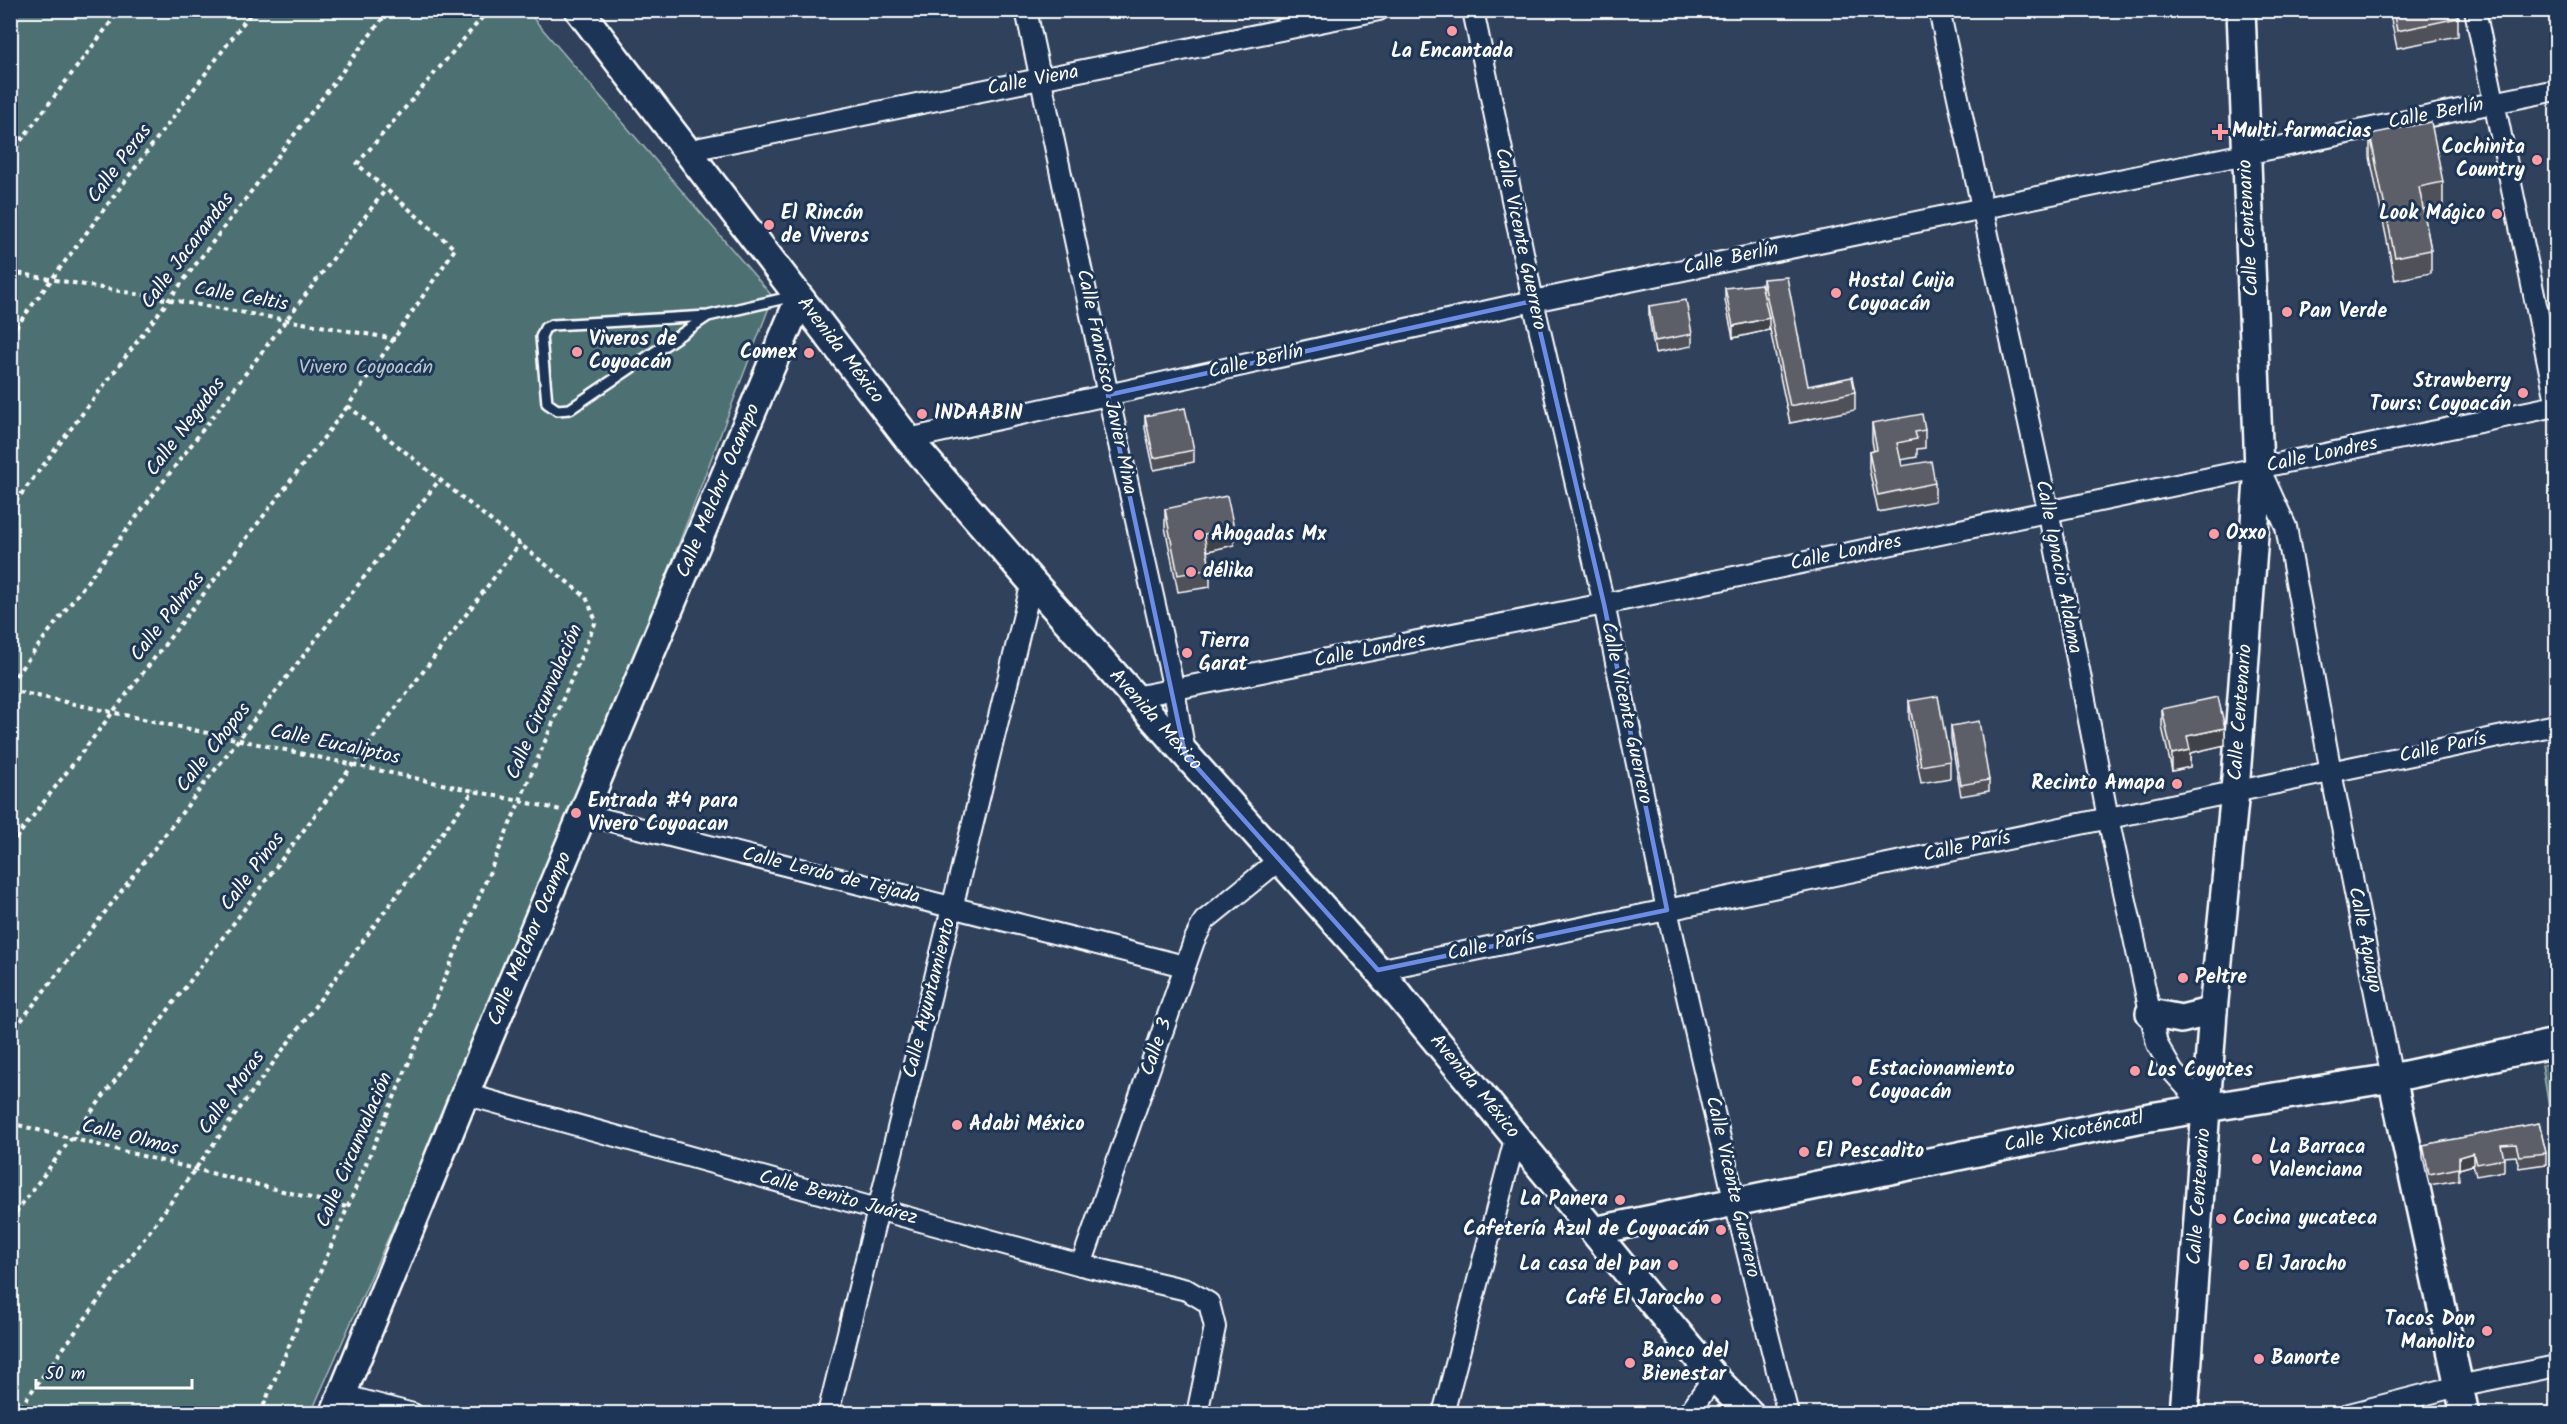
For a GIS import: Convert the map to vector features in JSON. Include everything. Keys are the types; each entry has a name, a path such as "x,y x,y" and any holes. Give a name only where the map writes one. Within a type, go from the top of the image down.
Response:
{"street":[{"name":"Avenida México","path":"579,10 908,440 1378,970 1515,1139 1714,1377 1749,1413"},
{"name":"Calle Francisco Javier Mina","path":"1026,10 1174,690 1185,754"},
{"name":"Calle Viena","path":"686,151 1379,10"},
{"name":"Calle Vicente Guerrero","path":"1473,10 1533,301 1604,604 1667,910 1735,1203 1788,1413"},
{"name":"Calle Ignacio Aldama","path":"1939,10 1980,207 2048,510 2108,818 2157,1044 2172,1072 2206,1109"},
{"name":"Calle Centenario","path":"2184,1413 2213,1011 2235,791 2259,468 2241,10"},
{"path":"2475,10 2556,401"},
{"name":"Calle Berlín","path":"908,440 1533,301 2245,152 2556,90"},
{"name":"Calle Melchor Ocampo","path":"338,1404 798,298"},
{"name":"Calle Londres","path":"1135,697 1604,604 2556,406"},
{"name":"Calle Aguayo","path":"2259,468 2286,527 2331,771 2392,1078 2465,1413"},
{"name":"Calle Ayuntamiento","path":"828,1413 1032,582"},
{"name":"Calle París","path":"1378,970 2556,725"},
{"name":"Calle Lerdo de Tejada","path":"583,814 1184,966"},
{"name":"Calle 3","path":"1082,1265 1184,966 1204,921 1279,860"},
{"path":"2150,1013 2181,1019 2213,1011"},
{"name":"Calle Xicoténcatl","path":"1594,1231 2138,1119 2392,1078 2556,1043"},
{"name":"Calle Benito Juárez","path":"465,1094 1082,1265 1186,1290 1209,1303 1215,1327 1197,1413"},
{"path":"1443,1413 1515,1139"},
{"path":"2349,1413 2458,1386 2556,1366"},
{"path":"1688,1413 1714,1377"},
{"path":"338,1404 413,1413"}],"lane":[{"path":"708,316 570,409 557,410 547,403 541,337 545,328 552,325 708,316 798,298"}],"path":[{"path":"10,155 120,10"},
{"name":"Calle Peras","path":"10,335 253,10"},
{"name":"Calle Jacarandas","path":"10,509 389,10"},
{"path":"348,406 455,249 357,164 487,12 485,10"},
{"name":"Calle Negudos","path":"10,683 386,189"},
{"name":"Calle Celtis","path":"10,272 395,339"},
{"name":"Calle Circunvalación","path":"260,1413 596,621 586,597 348,406"},
{"name":"Calle Palmas","path":"10,846 348,406"},
{"name":"Calle Chopos","path":"10,1035 440,479"},
{"name":"Calle Pinos","path":"10,1220 520,543"},
{"name":"Calle Eucaliptos","path":"10,690 583,814"},
{"name":"Calle Moras","path":"15,1413 474,790"},
{"name":"Calle Olmos","path":"10,1123 347,1207"}],"highlighted area":[{"path":"1533,301 1604,604 1667,910 1378,970 1185,754 1108,395"}],"green space":[{"name":"Vivero Coyoacán","path":"10,11 527,11 773,297 576,813 311,1413 11,1413"},
{"path":"2556,1062 2556,1147 2542,1065"}],"building":[{"path":"2393,10 2456,10 2458,18 2397,31"},
{"path":"2431,122 2443,182 2419,187 2431,250 2395,257 2370,134"},
{"path":"1787,277 1808,386 1852,377 1855,392 1790,406 1763,279"},
{"path":"1761,284 1769,318 1733,326 1725,288"},
{"path":"1686,300 1692,334 1655,341 1649,306"},
{"path":"1185,408 1194,450 1154,458 1145,416"},
{"path":"1922,414 1925,430 1915,432 1917,439 1897,443 1902,466 1931,461 1935,483 1878,495 1869,452 1877,450 1872,423"},
{"path":"1227,496 1234,528 1204,534 1210,569 1178,575 1165,509"},
{"path":"1938,696 1950,761 1921,766 1909,701"},
{"path":"2218,697 2225,728 2187,736 2190,750 2172,754 2162,709"},
{"path":"1979,721 1989,780 1961,785 1951,726"},
{"path":"2539,1123 2546,1153 2519,1156 2516,1144 2501,1145 2504,1159 2476,1164 2473,1153 2459,1157 2459,1168 2429,1174 2423,1145"}],"place":[{"name":"La Encantada","path":"1452,31"},
{"name":"Multi farmacias","path":"2220,132"},
{"name":"Cochinita Country","path":"2537,160"},
{"name":"Look Mágico","path":"2497,214"},
{"name":"El Rincón de Viveros","path":"769,225"},
{"name":"Hostal Cuija Coyoacán","path":"1836,293"},
{"name":"Pan Verde","path":"2287,312"},
{"name":"Viveros de Coyoacán","path":"577,352"},
{"name":"Comex","path":"809,353"},
{"name":"Strawberry Tours: Coyoacán","path":"2523,393"},
{"name":"INDAABIN","path":"922,414"},
{"name":"Oxxo","path":"2214,534"},
{"name":"Ahogadas Mx","path":"1199,535"},
{"name":"délika","path":"1191,572"},
{"name":"Tierra Garat","path":"1187,653"},
{"name":"Recinto Amapa","path":"2177,784"},
{"name":"Entrada #4 para Vivero Coyoacan","path":"576,813"},
{"name":"Peltre","path":"2183,978"},
{"name":"Los Coyotes","path":"2135,1071"},
{"name":"Estacionamiento Coyoacán","path":"1857,1081"},
{"name":"Adabi México","path":"957,1125"},
{"name":"El Pescadito","path":"1804,1152"},
{"name":"La Barraca Valenciana","path":"2257,1159"},
{"name":"La Panera","path":"1620,1200"},
{"name":"Cocina yucateca","path":"2221,1219"},
{"name":"Cafetería Azul de Coyoacán","path":"1721,1230"},
{"name":"La casa del pan","path":"1673,1265"},
{"name":"El Jarocho","path":"2244,1265"},
{"name":"Café El Jarocho","path":"1716,1299"},
{"name":"Tacos Don Manolito","path":"2487,1331"},
{"name":"Banorte","path":"2259,1359"},
{"name":"Banco del Bienestar","path":"1630,1363"}]}
